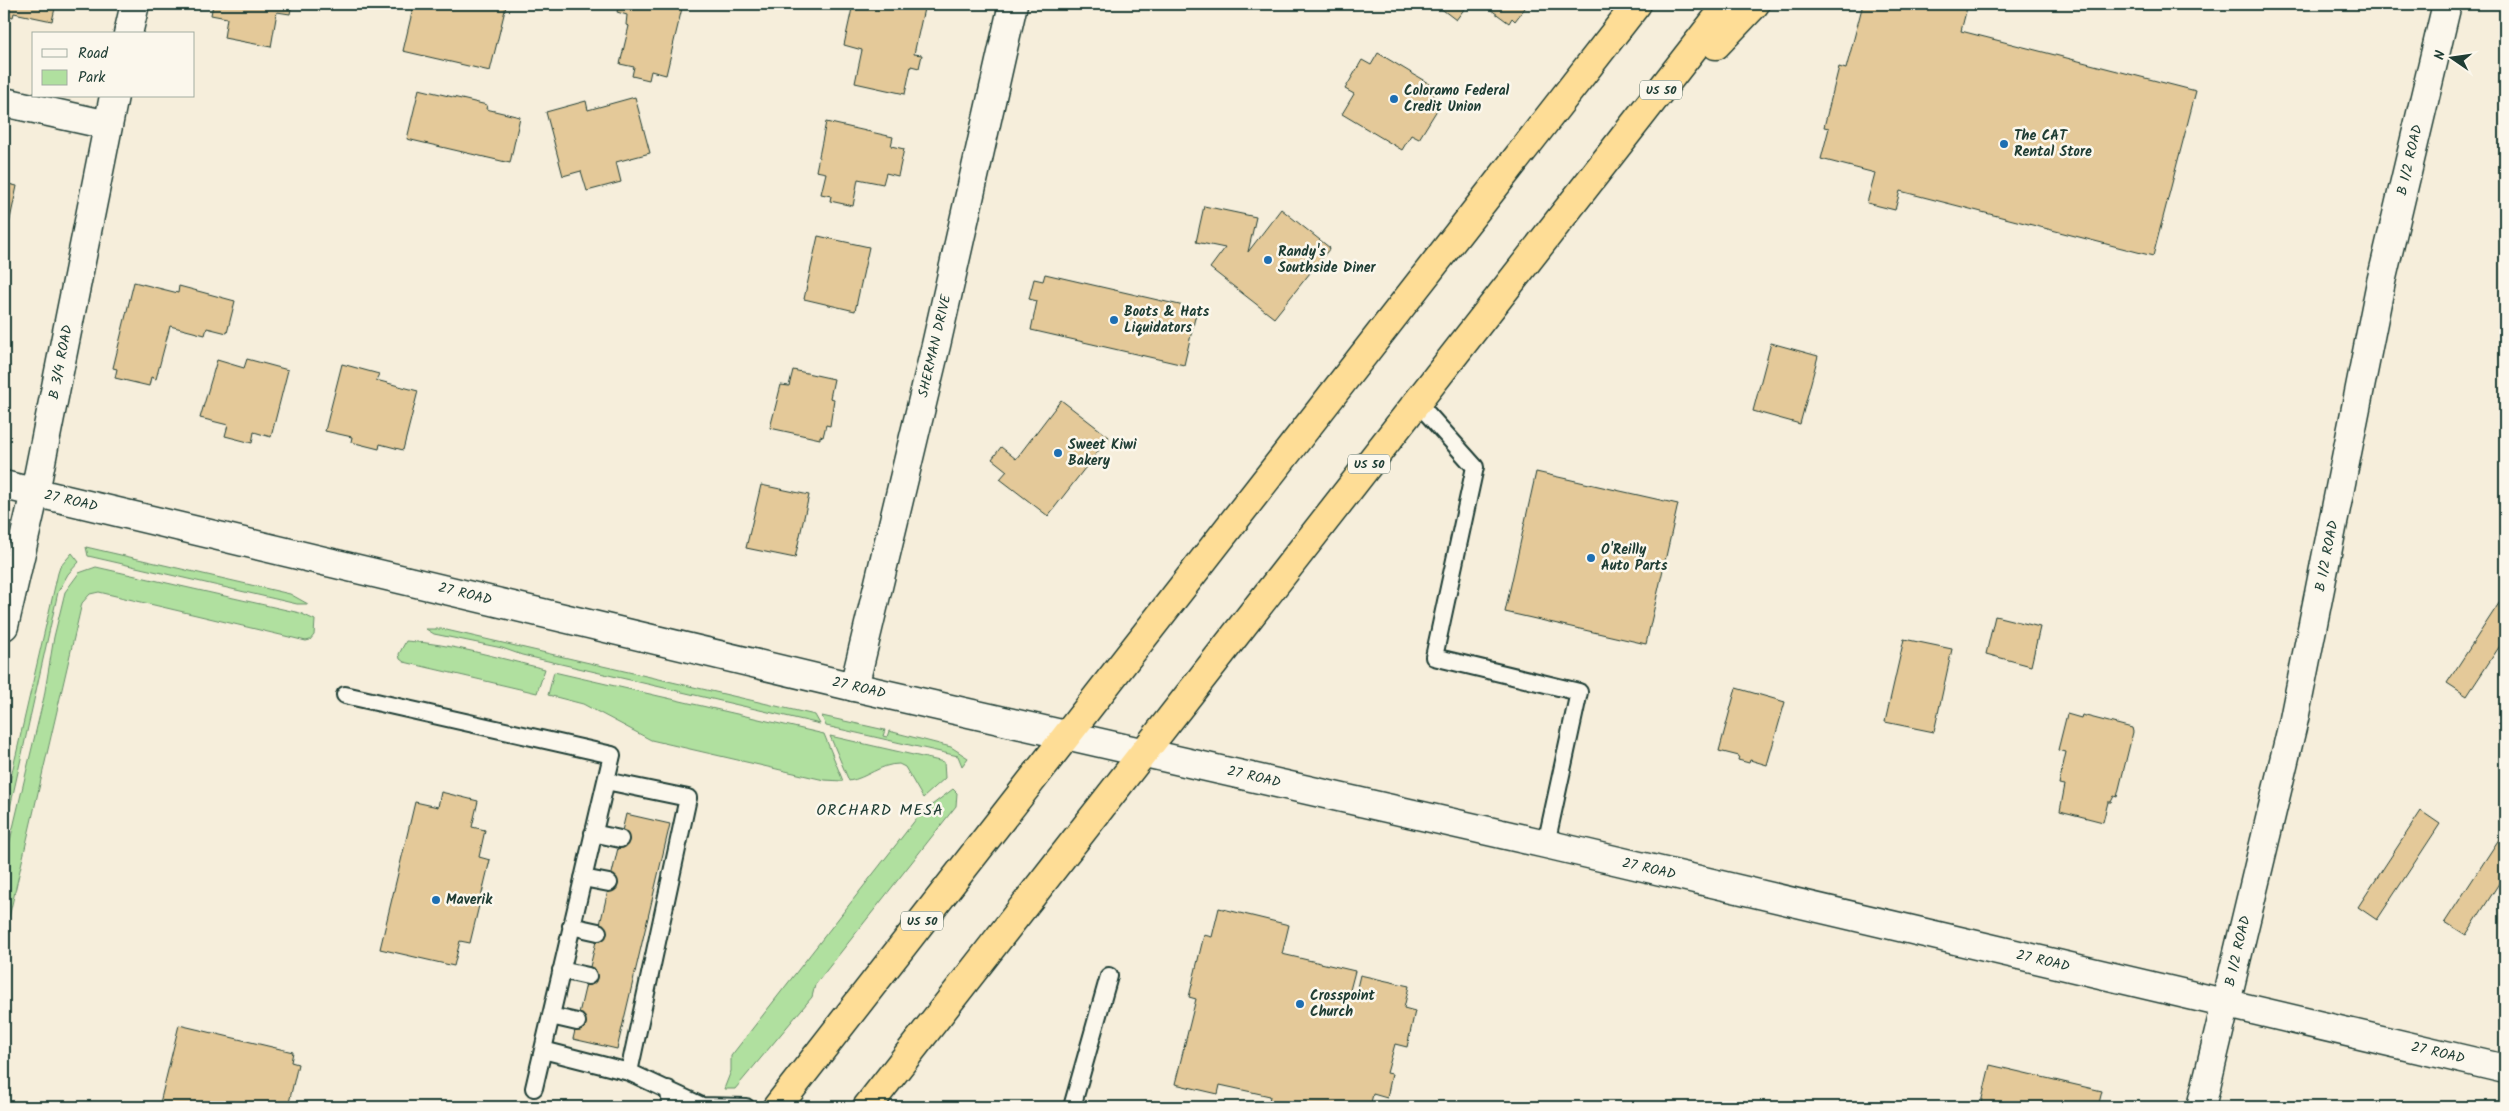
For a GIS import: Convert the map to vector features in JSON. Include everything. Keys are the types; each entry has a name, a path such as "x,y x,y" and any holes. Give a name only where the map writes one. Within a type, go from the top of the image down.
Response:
{"highway":[{"name":"US 50","path":"777,1107 1637,4"},
{"name":"US 50","path":"867,1107 1728,4"},
{"path":"1594,176 1755,4"}],"street":[{"path":"128,32 135,4"},
{"name":"SHERMAN DRIVE","path":"854,687 936,345 1013,4"},
{"name":"B 1/2 ROAD","path":"2201,1107 2294,719 2382,282 2447,4"},
{"name":"B 3/4 ROAD","path":"4,626 36,492 114,98"},
{"path":"4,102 108,125"},
{"name":"27 ROAD","path":"4,485 854,687 1546,844 2505,1068"}],"lane":[{"path":"1417,402 1475,467 1434,657 1579,692 1546,844"},
{"path":"345,695 612,755 534,1088"},
{"path":"606,781 688,798 671,850 628,1034 629,1072"},
{"path":"593,833 620,839"},
{"path":"583,878 609,883"},
{"path":"572,926 598,932"},
{"path":"561,970 588,976"},
{"path":"1072,1107 1108,976"},
{"path":"551,1016 577,1022"},
{"path":"543,1050 629,1072 702,1106 746,1107"},
{"path":"668,1089 672,1107"}],"green space":[{"path":"86,547 290,594 308,604 297,604 88,556"},
{"path":"72,553 79,562 68,574 58,592 4,835 4,807 58,573 60,567"},
{"path":"96,567 300,613 315,620 314,635 310,640 306,641 99,592 90,594 82,603 4,939 4,866 44,697 54,637 65,592 79,573"},
{"path":"426,629 442,629 815,715 820,724 522,655 502,648 434,634"},
{"path":"406,641 459,648 545,669 537,693 404,662 400,659 399,654"},
{"path":"554,672 824,734 843,781 824,780 651,740 583,704 548,695"},
{"path":"822,716 885,730 883,736 887,737 889,731 951,747 968,758 962,766 958,756 826,726"},
{"path":"830,736 944,762 945,778 923,798 905,767 899,764 886,766 849,781"},
{"path":"953,789 957,793 956,806 815,985 812,997 735,1089 724,1089 731,1071 731,1056 920,814"}],"building":[{"path":"4,4 56,4 52,21 14,13 13,17 4,15"},
{"path":"213,4 292,4 290,14 277,12 271,47 224,38 227,18 211,15"},
{"path":"414,4 453,4 465,7 465,4 496,4 506,6 490,71 403,51"},
{"path":"619,4 683,4 666,75 651,71 649,80 632,76 634,67 620,64 629,26 626,25 627,15 617,12"},
{"path":"853,4 925,4 914,54 922,55 919,68 911,66 905,94 855,83 862,50 844,45"},
{"path":"1435,4 1468,4 1456,20"},
{"path":"1483,4 1528,4 1515,21 1512,18 1509,23"},
{"name":"The CAT Rental Store","path":"1863,4 1968,4 1961,31 2196,91 2153,256 1900,191 1895,210 1867,203 1875,173 1821,159 1829,128 1824,127 1839,67 1846,69"},
{"name":"Coloramo Federal Credit Union","path":"1378,53 1438,89 1433,97 1442,102 1419,139 1411,135 1402,150 1342,114 1354,94 1345,89 1362,60 1371,65"},
{"path":"419,89 487,105 486,109 520,117 510,163 407,139"},
{"path":"635,97 650,153 616,162 621,182 587,191 581,171 563,176 546,112 586,101 588,110"},
{"path":"826,122 893,137 891,146 904,149 898,176 886,173 883,184 858,179 853,206 830,201 831,196 821,194 826,173 816,171"},
{"path":"4,183 17,186 8,229 4,228"},
{"name":"Randy's Southside Diner","path":"1204,206 1256,217 1248,252 1281,209 1330,248 1274,318 1210,268 1225,248 1196,242"},
{"path":"818,236 869,247 855,311 804,299"},
{"name":"Boots & Hats Liquidators","path":"1045,274 1197,309 1184,365 1031,330 1037,301 1029,299 1034,279 1043,281"},
{"path":"134,282 178,293 179,286 235,301 227,333 207,328 205,335 170,326 156,379 151,377 149,386 115,378 117,369 113,368"},
{"path":"1771,343 1818,356 1800,424 1753,411"},
{"path":"247,359 288,370 271,437 254,432 252,443 225,436 228,425 200,418 217,360 244,368"},
{"path":"342,364 379,374 376,380 418,391 403,450 380,444 379,449 351,442 352,437 325,431"},
{"path":"793,370 834,379 830,398 834,399 830,426 826,425 823,437 820,436 820,439 770,428 781,385 789,386"},
{"name":"Sweet Kiwi Bakery","path":"1061,400 1109,437 1048,516 1000,479 1007,471 992,459 1001,447 1016,459"},
{"name":"O'Reilly Auto Parts","path":"1536,472 1678,504 1646,644 1505,612"},
{"path":"761,485 809,495 795,558 746,548"},
{"path":"2505,594 2505,638 2467,696 2447,683"},
{"path":"1995,616 2040,627 2031,666 1986,654"},
{"path":"1904,639 1952,649 1934,732 1885,722"},
{"path":"1736,688 1785,702 1767,765 1750,760 1749,763 1738,760 1739,756 1719,751"},
{"path":"2067,714 2081,718 2082,715 2132,728 2133,732 2117,797 2114,796 2111,802 2108,802 2103,822 2060,811 2065,785 2059,784 2066,752 2058,750"},
{"name":"Maverik","path":"441,792 478,801 472,827 485,830 479,857 490,860 470,943 460,941 454,966 380,949 415,802 438,807"},
{"path":"2421,811 2440,824 2377,920 2358,907"},
{"path":"626,814 670,824 617,1049 573,1039"},
{"path":"2505,830 2505,874 2466,935 2445,922"},
{"name":"Crosspoint Church","path":"1219,908 1289,925 1282,954 1355,971 1349,994 1355,996 1360,975 1409,986 1404,1008 1415,1011 1407,1047 1395,1044 1387,1073 1392,1074 1387,1098 1373,1094 1370,1107 1268,1107 1270,1096 1220,1085 1218,1094 1175,1084 1196,999 1189,997 1204,935 1212,937"},
{"path":"179,1025 293,1052 291,1062 298,1064 288,1107 159,1107"},
{"path":"1990,1065 2102,1091 2098,1107 1980,1107"}],"place":[{"name":"Coloramo Federal Credit Union","path":"1394,99"},
{"name":"The CAT Rental Store","path":"2004,144"},
{"name":"Randy's Southside Diner","path":"1268,260"},
{"name":"Boots & Hats Liquidators","path":"1114,320"},
{"name":"Sweet Kiwi Bakery","path":"1058,453"},
{"name":"O'Reilly Auto Parts","path":"1591,558"},
{"name":"Maverik","path":"436,900"},
{"name":"Crosspoint Church","path":"1300,1004"}],"district":[{"name":"ORCHARD MESA","path":"880,810"}]}
